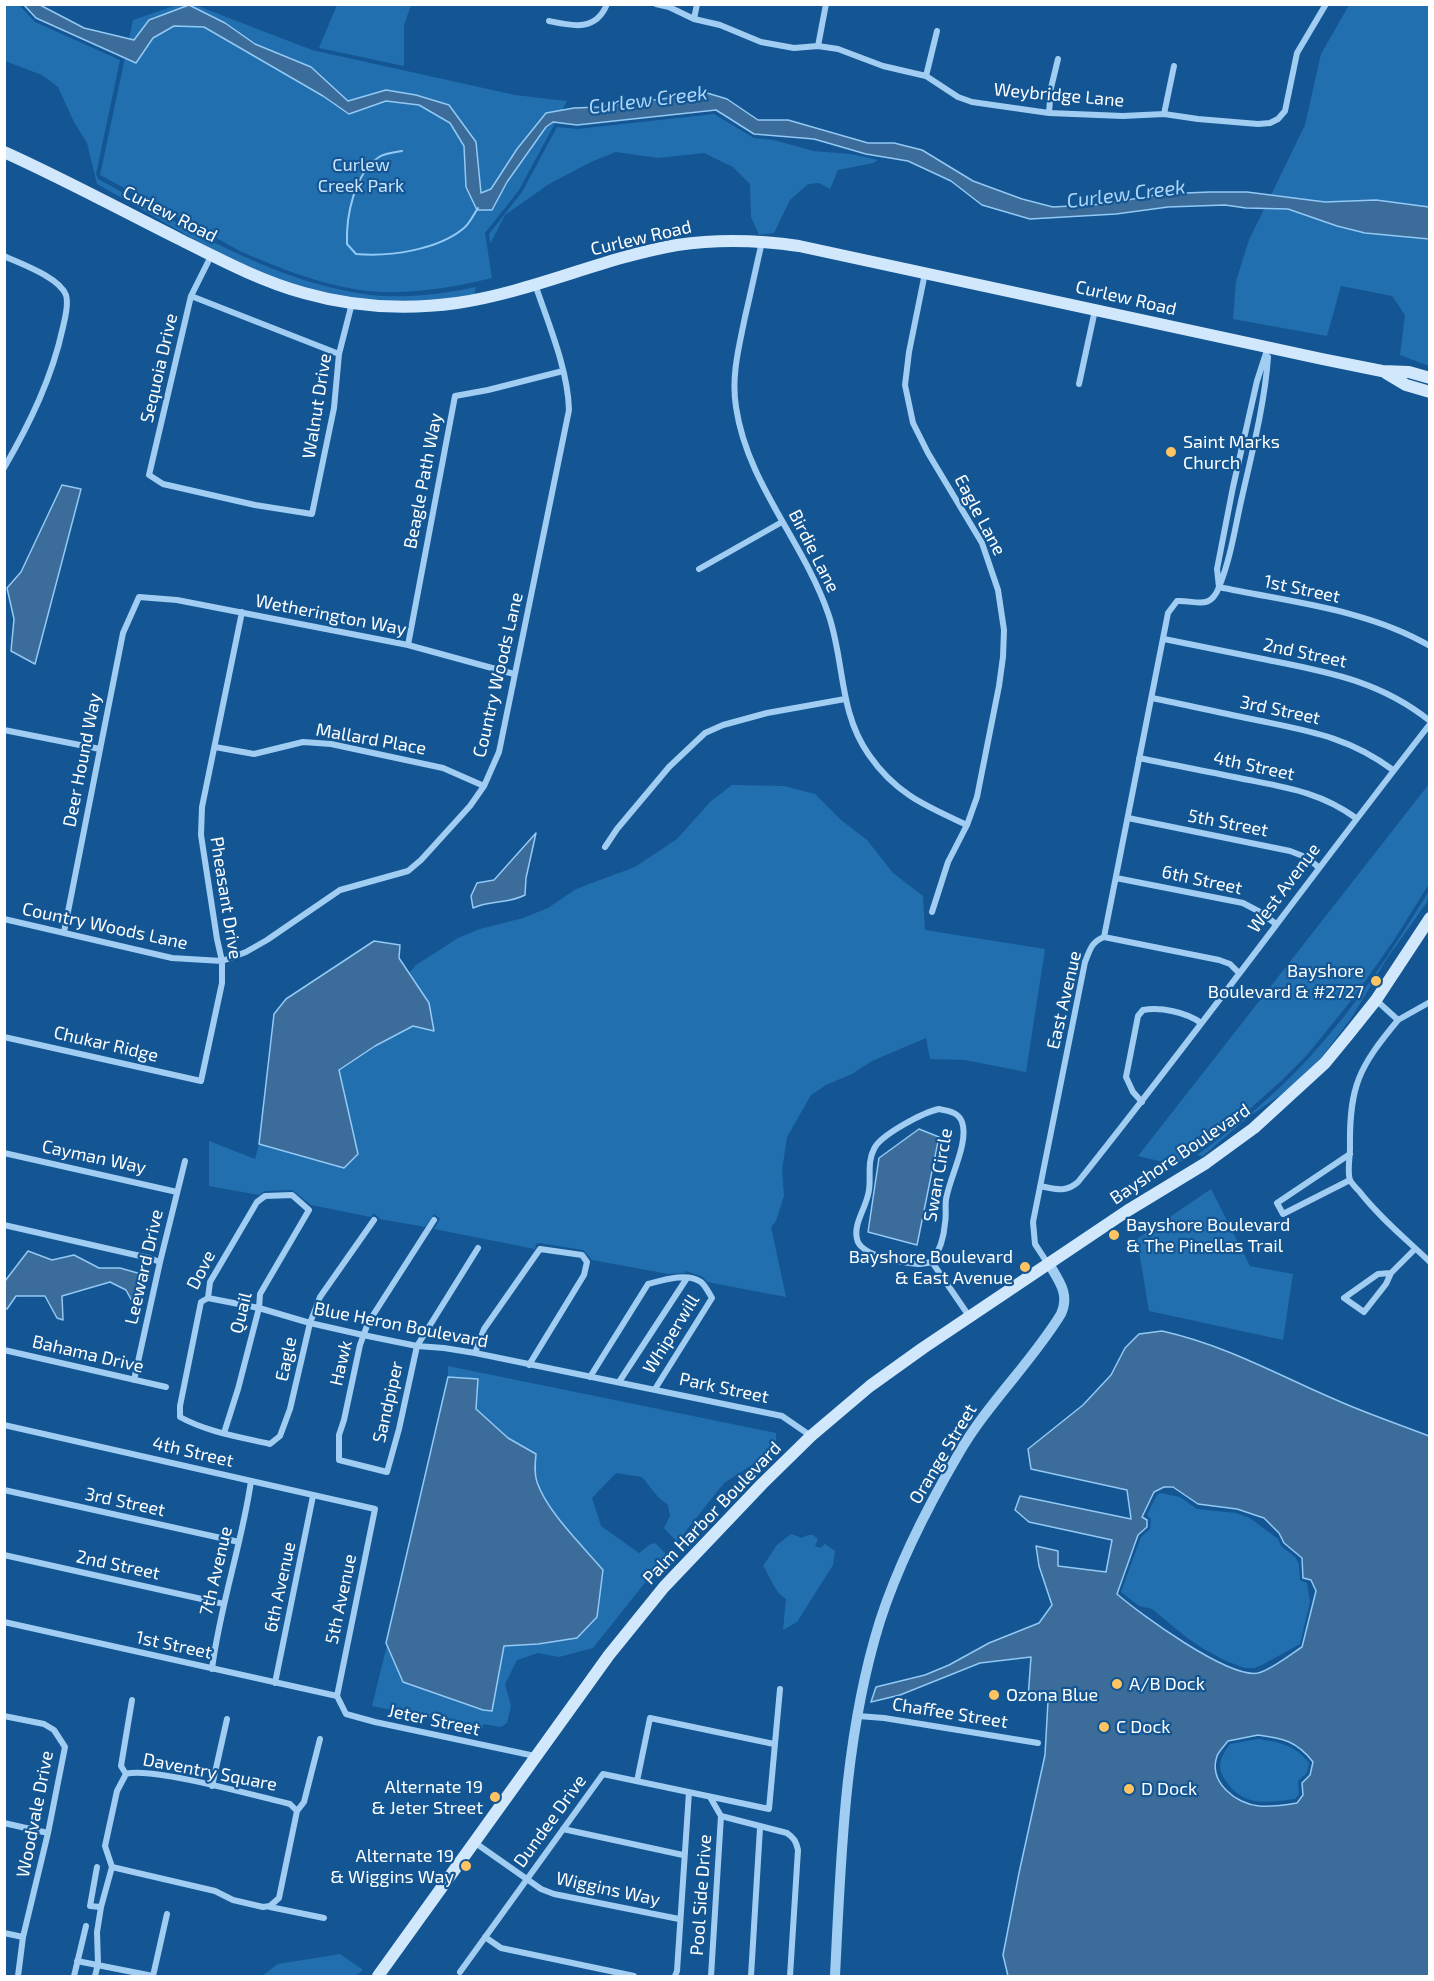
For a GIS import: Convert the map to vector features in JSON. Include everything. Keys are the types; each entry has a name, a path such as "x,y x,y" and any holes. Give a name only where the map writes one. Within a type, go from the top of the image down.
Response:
{"main road":[{"name":"Curlew Road","path":"4,152 211,255 279,285 303,293 352,303 397,306 483,299 675,246 726,240 762,241 799,246 1382,371 1409,372 1430,378"},
{"name":"Curlew Road","path":"1382,371 1406,385 1430,392"},
{"name":"Bayshore Boulevard","path":"1048,1264 1127,1211 1206,1163 1254,1128 1325,1063 1376,1000 1430,918"},
{"name":"Palm Harbor Boulevard","path":"378,1977 609,1655 664,1587 723,1523 811,1436 870,1386 1048,1264"}],"street":[{"path":"549,21 573,26 587,26 598,20 607,4"},
{"name":"Weybridge Lane","path":"656,4 669,7 694,19 720,25 761,42 794,48 818,46 838,49 883,66 926,76 958,97 972,102 1049,113 1123,116 1164,114 1258,124 1270,123 1278,119 1285,111 1297,52 1326,4"},
{"path":"694,19 697,4"},
{"path":"818,46 826,4"},
{"path":"926,76 937,30"},
{"path":"1049,113 1051,88 1058,58"},
{"path":"1164,114 1174,66"},
{"name":"Birdie Lane","path":"762,241 735,362 736,407 746,452 811,573 828,611 837,650 844,699 858,736 884,775 902,792 967,825"},
{"name":"Sequoia Drive","path":"211,255 191,296 149,475 163,484 255,505 312,514"},
{"path":"4,256 51,279 66,296 66,313 58,349 47,381 28,426 4,468"},
{"name":"Eagle Lane","path":"925,273 909,352 905,385 914,423 928,453 982,543 998,590 1004,630 999,686 977,797 967,825 948,862 932,912"},
{"name":"Country Woods Lane","path":"4,919 172,958 222,961 246,952 267,940 340,890 408,871 470,806 484,786 499,752 569,410 569,396 563,371 535,284"},
{"path":"191,296 339,354"},
{"name":"Walnut Drive","path":"312,514 334,408 339,354 352,303"},
{"path":"1079,384 1095,309"},
{"path":"1219,588 1217,569 1233,487 1257,381 1269,347"},
{"path":"1219,588 1226,570 1251,458 1265,383 1269,347"},
{"name":"Beagle Path Way","path":"408,645 455,396 518,384 563,371"},
{"path":"699,569 782,522"},
{"name":"East Avenue","path":"1048,1264 1035,1244 1033,1222 1085,962 1092,945 1096,940 1104,937 1168,613 1177,601 1203,603 1211,601 1219,588"},
{"name":"1st Street","path":"1219,588 1363,618 1398,630 1430,646"},
{"name":"Wetherington Way","path":"139,597 177,600 408,645 514,674"},
{"name":"Deer Hound Way","path":"64,932 123,633 139,597"},
{"name":"Pheasant Drive","path":"201,1081 222,983 222,961 201,835 202,807 242,612"},
{"name":"2nd Street","path":"1164,639 1354,679 1409,704 1430,722"},
{"name":"3rd Street","path":"1152,698 1317,732 1345,741 1372,754 1393,770"},
{"path":"605,847 669,766 705,733 723,725 767,713 844,699"},
{"name":"West Avenue","path":"1040,1186 1061,1190 1071,1189 1142,1102 1430,722"},
{"path":"4,730 100,749"},
{"name":"Mallard Place","path":"215,747 254,754 303,742 331,744 443,768 484,786"},
{"name":"4th Street","path":"1139,758 1290,788 1338,805 1356,818"},
{"name":"5th Street","path":"1128,818 1290,850 1308,858 1318,867"},
{"name":"6th Street","path":"1116,878 1244,903 1276,924"},
{"path":"1104,937 1219,960 1230,964 1239,973"},
{"path":"1376,1000 1398,1020"},
{"path":"1430,1002 1398,1020 1362,1067 1351,1104 1350,1154 1350,1180 1366,1200 1430,1262"},
{"path":"1142,1102 1133,1092 1126,1077 1138,1016 1143,1010 1152,1008 1183,1014 1201,1023"},
{"name":"Chukar Ridge","path":"4,1037 201,1081"},
{"name":"Swan Circle","path":"939,1109 953,1112 961,1119 964,1130 958,1160 946,1197 946,1222 940,1250 932,1262 919,1264 870,1254 861,1249 857,1240 857,1226 869,1191 870,1161 874,1148 881,1140 928,1111 939,1109"},
{"name":"Cayman Way","path":"4,1153 177,1192"},
{"path":"1350,1154 1278,1203 1283,1214 1350,1180"},
{"name":"Leeward Drive","path":"134,1380 185,1161"},
{"name":"Dove","path":"224,1433 180,1417 180,1406 201,1302 208,1298 210,1282 257,1203 265,1196 292,1195 309,1210"},
{"name":"Quail","path":"224,1433 259,1308 260,1294 309,1210"},
{"name":"Eagle","path":"224,1433 270,1444 280,1436 290,1409 309,1323 320,1297 374,1220"},
{"name":"Hawk","path":"387,1473 339,1460 339,1435 363,1335 368,1323 434,1220"},
{"path":"4,1225 160,1262"},
{"name":"Sandpiper","path":"387,1473 417,1346 478,1248"},
{"path":"475,1353 484,1329 540,1249 582,1255 587,1262 584,1275 529,1365"},
{"path":"1391,1273 1378,1274 1344,1298 1364,1312 1386,1284 1391,1273 1415,1249"},
{"path":"932,1262 969,1316"},
{"name":"Orange Street","path":"836,1977 845,1798 858,1716 876,1634 889,1597 931,1501 973,1429 1057,1321 1064,1306 1064,1289 1048,1264"},
{"path":"619,1382 687,1278"},
{"name":"Whiperwill","path":"590,1377 648,1284 687,1278 701,1282 712,1298 655,1389"},
{"name":"Blue Heron Boulevard","path":"208,1298 259,1308 309,1323 363,1335 417,1346 444,1347 590,1377"},
{"name":"Bahama Drive","path":"4,1350 166,1387"},
{"name":"Park Street","path":"590,1377 782,1416 811,1436"},
{"name":"4th Street","path":"4,1425 375,1509"},
{"name":"7th Avenue","path":"212,1669 251,1481"},
{"name":"3rd Street","path":"4,1490 239,1542"},
{"name":"6th Avenue","path":"275,1683 313,1496"},
{"name":"5th Avenue","path":"337,1696 375,1509"},
{"name":"2nd Street","path":"4,1555 224,1604"},
{"name":"1st Street","path":"4,1622 337,1696"},
{"path":"774,1744 650,1718 637,1781 769,1809 780,1689"},
{"name":"Jeter Street","path":"337,1696 346,1714 536,1756"},
{"path":"126,1774 121,1766 132,1700"},
{"name":"Woodvale Drive","path":"4,1716 44,1724 54,1730 65,1747 48,1833 23,1937 18,1977"},
{"name":"Chaffee Street","path":"858,1716 884,1718 1038,1743"},
{"path":"212,1786 227,1719"},
{"path":"270,1906 279,1898 297,1811 304,1802 320,1739"},
{"name":"Daventry Square","path":"95,1977 98,1964 97,1932 101,1907 112,1868 105,1846 117,1791 126,1774 142,1772 212,1786 290,1804 297,1811"},
{"name":"Dundee Drive","path":"460,1972 603,1774 637,1781"},
{"path":"675,1977 689,1792"},
{"path":"710,1797 721,1816 787,1833 797,1842 790,1977"},
{"name":"Pool Side Drive","path":"711,1977 721,1816"},
{"path":"4,1823 48,1833"},
{"path":"751,1977 760,1827"},
{"path":"563,1829 683,1855"},
{"name":"Wiggins Way","path":"474,1842 541,1889 554,1894 679,1919"},
{"path":"97,1867 90,1906 101,1907"},
{"path":"112,1868 215,1891 233,1900 253,1905 270,1906 324,1918"},
{"path":"78,1961 153,1976 167,1914"},
{"path":"74,1977 86,1926"},
{"path":"4,1933 23,1937"},
{"path":"484,1937 501,1948 634,1977"}],"green space":[{"path":"4,5 19,5 35,22 120,60 96,174 98,179 223,247 289,275 322,285 372,295 432,294 476,287 474,295 425,301 376,301 303,288 232,259 97,184 87,143 74,122 58,87 42,75 5,61"},
{"name":"Curlew Creek Park","path":"177,5 195,5 312,50 515,95 567,101 519,190 485,233 492,278 443,288 393,292 360,290 329,284 242,252 100,175 133,20"},
{"path":"337,5 411,5 404,25 404,66 319,48"},
{"path":"1349,5 1429,5 1429,366 1400,355 1405,315 1392,296 1341,286 1327,336 1233,319 1236,281 1249,240 1305,125 1321,54"},
{"path":"714,114 754,138 774,140 813,151 851,154 878,160 838,170 830,189 819,183 808,184 790,200 774,233 759,235 751,217 750,184 733,167 704,153 658,158 616,152 549,184 505,215 490,244 489,234 522,192 557,127 578,129"},
{"path":"1429,784 1429,884 1394,940 1354,997 1307,1055 1232,1125 1176,1165 1138,1156"},
{"path":"732,785 784,786 815,794 841,820 867,840 893,873 923,896 925,930 1045,949 1026,1072 965,1060 930,1059 926,1038 872,1061 811,1095 787,1137 782,1170 784,1196 776,1221 771,1227 786,1297 707,1282 703,1277 686,1271 685,1273 668,1274 592,1260 583,1250 540,1243 536,1244 535,1249 434,1229 440,1219 434,1214 425,1227 380,1219 374,1213 371,1217 311,1205 292,1190 265,1191 259,1195 209,1186 209,1141 255,1159 259,1144 344,1168 358,1154 339,1070 375,1046 413,1026 434,1031 429,1003 409,973 416,965 458,938 548,908 576,889 635,867 677,839 710,802"},
{"path":"1429,891 1427,902 1386,960 1352,1017 1315,1066 1295,1085 1247,1118 1203,1156 1197,1155 1269,1098 1325,1040 1373,978"},
{"path":"1211,1189 1250,1266 1293,1274 1283,1340 1149,1311 1137,1239"},
{"path":"448,1366 776,1433 776,1441 758,1461 724,1483 677,1542 664,1528 670,1516 668,1505 658,1497 642,1477 616,1473 592,1498 601,1526 639,1553 655,1543 667,1555 593,1648 559,1657 538,1653 517,1660 505,1684 511,1706 507,1723 501,1727 483,1724 483,1728 372,1706 387,1645 403,1682 483,1710 492,1711 504,1646 577,1638 575,1537 545,1500 537,1479 536,1454 508,1438 476,1409 478,1391 448,1377"},
{"path":"1160,1493 1180,1497 1197,1509 1236,1513 1250,1518 1278,1539 1281,1546 1295,1557 1299,1564 1300,1580 1307,1583 1310,1602 1300,1644 1262,1665 1245,1668 1202,1648 1152,1609 1139,1606 1121,1592 1141,1537 1150,1529 1151,1519 1147,1515"},
{"path":"791,1534 802,1538 813,1535 818,1539 815,1546 820,1548 825,1544 835,1551 833,1565 797,1622 783,1630 786,1599 775,1588 763,1566 777,1545"},
{"path":"1258,1739 1286,1745 1298,1752 1309,1763 1307,1773 1298,1781 1299,1794 1295,1799 1255,1801 1238,1794 1224,1778 1220,1769 1221,1760 1230,1744"},
{"path":"340,1954 363,1970 356,1976 262,1976 278,1964"}],"shaded area":[{"path":"24,5 40,5 84,28 134,40 149,20 189,5 225,23 255,44 311,67 348,101 386,90 416,95 449,105 476,142 481,193 491,189 517,149 546,113 707,93 727,99 758,120 788,120 868,143 894,143 922,150 973,181 1022,199 1053,207 1106,204 1160,194 1210,192 1247,192 1325,202 1376,200 1429,207 1429,239 1365,233 1288,209 1225,205 1168,207 1116,214 1030,219 982,205 951,181 908,161 866,154 814,139 754,134 716,110 577,125 553,122 546,127 507,182 492,210 477,210 466,187 464,146 450,123 419,105 386,101 349,114 323,96 204,27 174,26 153,38 136,63 36,18"},
{"path":"62,485 81,489 35,664 11,651 14,619 7,588 21,572"},
{"path":"536,833 526,878 525,895 473,908 471,896 477,883 494,880"},
{"path":"374,941 400,945 399,958 429,1003 434,1031 413,1026 375,1046 339,1070 358,1154 344,1168 259,1144 274,1014 286,999"},
{"path":"919,1129 939,1137 917,1245 868,1232 879,1158"},
{"path":"28,1251 52,1260 74,1255 99,1268 120,1268 141,1274 133,1303 126,1290 110,1282 62,1296 63,1320 57,1318 45,1296 16,1296 7,1309 5,1308 5,1281"},
{"path":"1162,1331 1207,1344 1346,1404 1429,1436 1429,1976 1008,1976 1003,1955 1045,1755 1048,1701 1028,1698 1031,1657 980,1663 900,1695 871,1702 876,1687 925,1675 989,1643 1039,1623 1052,1605 1039,1566 1036,1546 1058,1551 1058,1566 1106,1572 1112,1540 1029,1522 1015,1510 1020,1496 1131,1519 1127,1490 1031,1469 1028,1449 1083,1405 1111,1375 1125,1348 1139,1334","holes":["1164,1487 1173,1487 1198,1504 1237,1509 1264,1518 1279,1533 1284,1543 1302,1558 1303,1578 1311,1580 1316,1591 1302,1647 1263,1671 1245,1672 1227,1666 1185,1643 1117,1594 1138,1535 1147,1527 1147,1520 1142,1517 1154,1492","1258,1735 1295,1745 1313,1762 1310,1775 1302,1783 1303,1795 1297,1803 1268,1806 1250,1804 1233,1796 1220,1783 1215,1766 1222,1748 1228,1741"]},
{"path":"448,1377 478,1379 476,1409 508,1438 536,1454 535,1475 542,1493 557,1517 603,1570 597,1617 577,1638 504,1646 492,1711 483,1710 403,1682 386,1643"}],"waterway":[{"path":"402,151 379,157 370,164 353,196 348,221 347,244 356,254 398,253 441,242 464,228 478,208"}],"place":[{"name":"Saint Marks Church","path":"1171,452"},
{"name":"Bayshore Boulevard & #2727","path":"1376,981"},
{"name":"Bayshore Boulevard & The Pinellas Trail","path":"1114,1235"},
{"name":"Bayshore Boulevard & East Avenue","path":"1025,1267"},
{"name":"A/B Dock","path":"1117,1684"},
{"name":"Ozona Blue","path":"994,1695"},
{"name":"C Dock","path":"1104,1727"},
{"name":"D Dock","path":"1129,1789"},
{"name":"Alternate 19 & Jeter Street","path":"495,1797"},
{"name":"Alternate 19 & Wiggins Way","path":"466,1866"}],"water label":[{"name":"Curlew Creek","path":"648,100"},
{"name":"Curlew Creek","path":"1126,194"}]}
